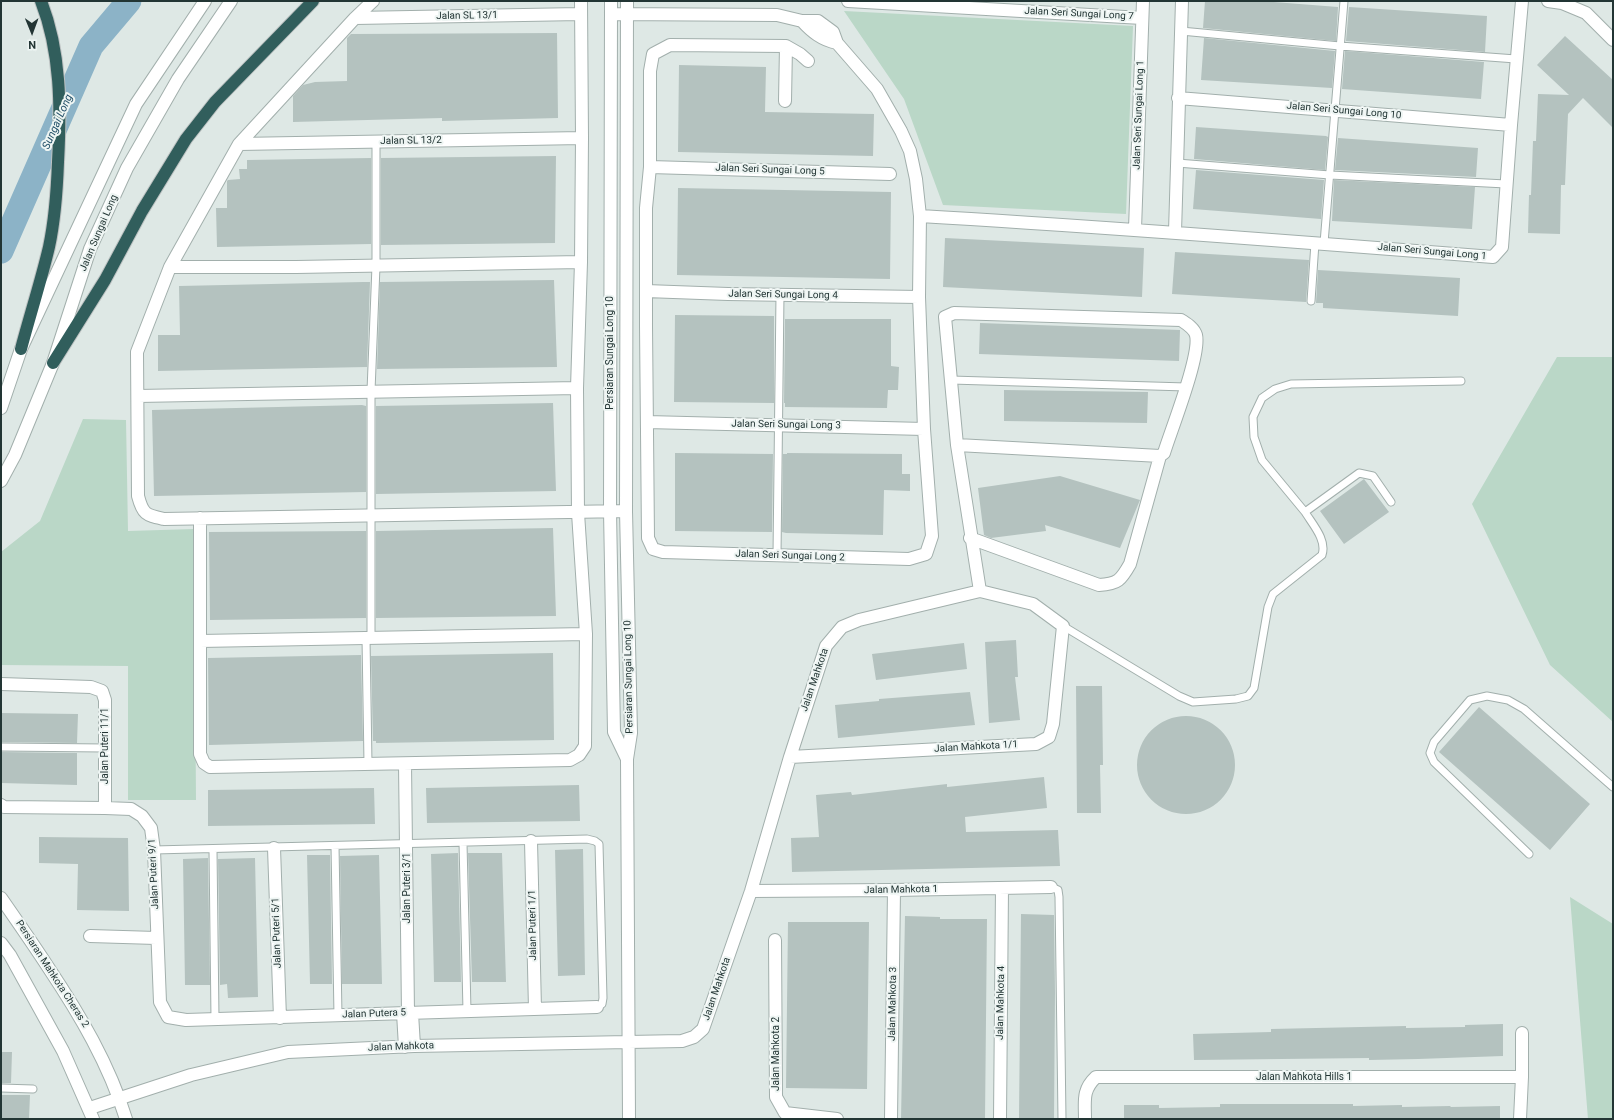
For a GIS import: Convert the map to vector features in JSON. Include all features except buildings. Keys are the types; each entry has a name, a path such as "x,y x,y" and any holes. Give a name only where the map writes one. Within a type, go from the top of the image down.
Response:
{"highway":[{"path":"21,349 49,246 57,192 60,128 59,79 54,47 41,1"},
{"path":"53,363 105,280 142,211 186,139 215,102 313,1"}],"street":[{"name":"Jalan Sungai Long","path":"1,408 21,349 136,104 206,1"},
{"name":"Jalan Sungai Long","path":"1,481 15,455 53,363 90,249 127,168 178,79 231,1"},
{"path":"373,1 355,18 239,144 170,267 137,352 138,496 142,509 148,516 164,519 626,511"},
{"path":"200,518 200,754 204,763 210,767 570,760 579,754 585,746 586,634 578,513 576,388 581,262 582,138 580,1"},
{"name":"Persiaran Sungai Long 10","path":"611,1 610,511 614,732 627,760"},
{"name":"Persiaran Sungai Long 10","path":"627,1 626,511 631,733 627,760"},
{"name":"Jalan Seri Sungai Long 7","path":"848,1 984,5 1142,18"},
{"name":"Jalan Seri Sungai Long 1","path":"1135,229 1143,1"},
{"path":"1175,232 1182,1"},
{"name":"Jalan Seri Sungai Long 1","path":"920,216 1135,229 1493,257 1502,247 1516,59 1522,1"},
{"path":"1548,1 1562,3 1586,13 1613,40"},
{"name":"Jalan SL 13/1","path":"355,18 580,14"},
{"path":"611,14 777,15 802,21 817,36 827,41 838,43 877,89 901,131 910,151 916,179 920,216 919,297 924,429"},
{"path":"647,422 646,208 650,167 650,71 653,54 670,44 786,46 800,54 808,61"},
{"path":"785,101 786,46"},
{"name":"Jalan Seri Sungai Long 10","path":"1178,98 1511,125"},
{"name":"Jalan SL 13/2","path":"239,144 582,138"},
{"name":"Jalan Seri Sungai Long 5","path":"650,167 890,174"},
{"path":"170,267 376,266 581,262"},
{"name":"Jalan Seri Sungai Long 4","path":"646,291 919,297"},
{"path":"970,538 1099,585 1112,584 1122,577 1130,564 1160,456 1164,453 1186,387 1194,358 1196,335 1191,327 1181,320 954,313 945,317 944,321 957,445 970,538 980,591"},
{"path":"138,396 576,388"},
{"name":"Jalan Seri Sungai Long 3","path":"647,422 924,429"},
{"name":"Jalan Seri Sungai Long 2","path":"647,422 648,538 653,549 663,552 777,556 909,559 926,554 932,536 924,429"},
{"path":"957,445 1160,456"},
{"name":"Jalan Mahkota","path":"91,1114 120,1098 191,1075 288,1052 409,1046 682,1041 694,1037 703,1028 751,890 790,757 826,646 842,627 859,620 980,591 1033,604 1063,626"},
{"name":"Jalan Mahkota 1/1","path":"790,757 1036,744 1048,737 1053,724 1063,626"},
{"path":"200,641 586,634"},
{"name":"Jalan Puteri 11/1","path":"1,684 91,687 102,691 105,700 105,808"},
{"path":"627,760 628,1119"},
{"name":"Jalan Puteri 3/1","path":"405,764 409,1046"},
{"name":"Jalan Puteri 9/1","path":"2,806 131,809 142,816 151,828 154,850 156,938 160,1002"},
{"name":"Jalan Puteri 1/1","path":"531,841 535,1009"},
{"name":"Jalan Puteri 5/1","path":"274,848 280,1018"},
{"name":"Jalan Mahkota 1","path":"751,890 894,890 1051,887"},
{"name":"Jalan Mahkota 4","path":"1000,1119 1002,888"},
{"name":"Jalan Mahkota 3","path":"891,1119 894,890"},
{"name":"Persiaran Mahkota Cheras 2","path":"1,898 77,1011 93,1040 120,1098 126,1119"},
{"path":"90,936 156,938"},
{"name":"Jalan Mahkota 2","path":"775,940 776,1098 785,1113 837,1119"},
{"path":"1,943 10,955 64,1052 91,1114"},
{"name":"Jalan Putera 5","path":"160,1002 168,1017 186,1020 597,1007"},
{"path":"1520,1119 1522,1033"},
{"name":"Jalan Mahkota Hills 1","path":"1085,1119 1085,1094 1088,1084 1096,1077 1522,1077"}],"lane":[{"path":"1311,301 1330,176 1344,1"},
{"path":"1181,30 1340,46 1516,59"},
{"path":"368,764 371,391 376,266 376,142"},
{"path":"1177,163 1330,176 1506,184"},
{"path":"777,556 780,294"},
{"path":"951,380 1186,387"},
{"path":"1063,626 1179,696 1193,702 1236,699 1248,696 1254,688 1268,607 1273,594 1322,555 1324,548 1305,512 1262,460 1254,437 1253,417 1262,398 1276,389 1297,384 1461,380"},
{"path":"1305,512 1359,473 1373,476 1391,502"},
{"path":"1529,854 1434,762 1430,753 1434,742 1470,700 1488,696 1508,700 1524,709 1613,787"},
{"path":"1,748 105,748"},
{"path":"154,850 213,850 587,839 595,841 599,844 603,998 602,1004 597,1007"},
{"path":"463,843 467,1011"},
{"path":"335,846 338,1016"},
{"path":"213,850 215,1020"},
{"path":"1051,887 1058,890 1059,897 1062,1119"},
{"path":"1,1088 34,1089"}],"green space":[{"path":"844,11 1133,26 1126,214 943,205 904,99"},
{"path":"1557,357 1613,357 1613,722 1550,665 1472,504"},
{"path":"83,419 126,420 128,531 194,529 196,800 128,800 128,666 1,665 1,552 40,521"},
{"path":"1570,897 1613,924 1613,1119 1588,1119"}],"waterway":[{"name":"Sungai Long","path":"1,251 91,46 129,1"}]}
